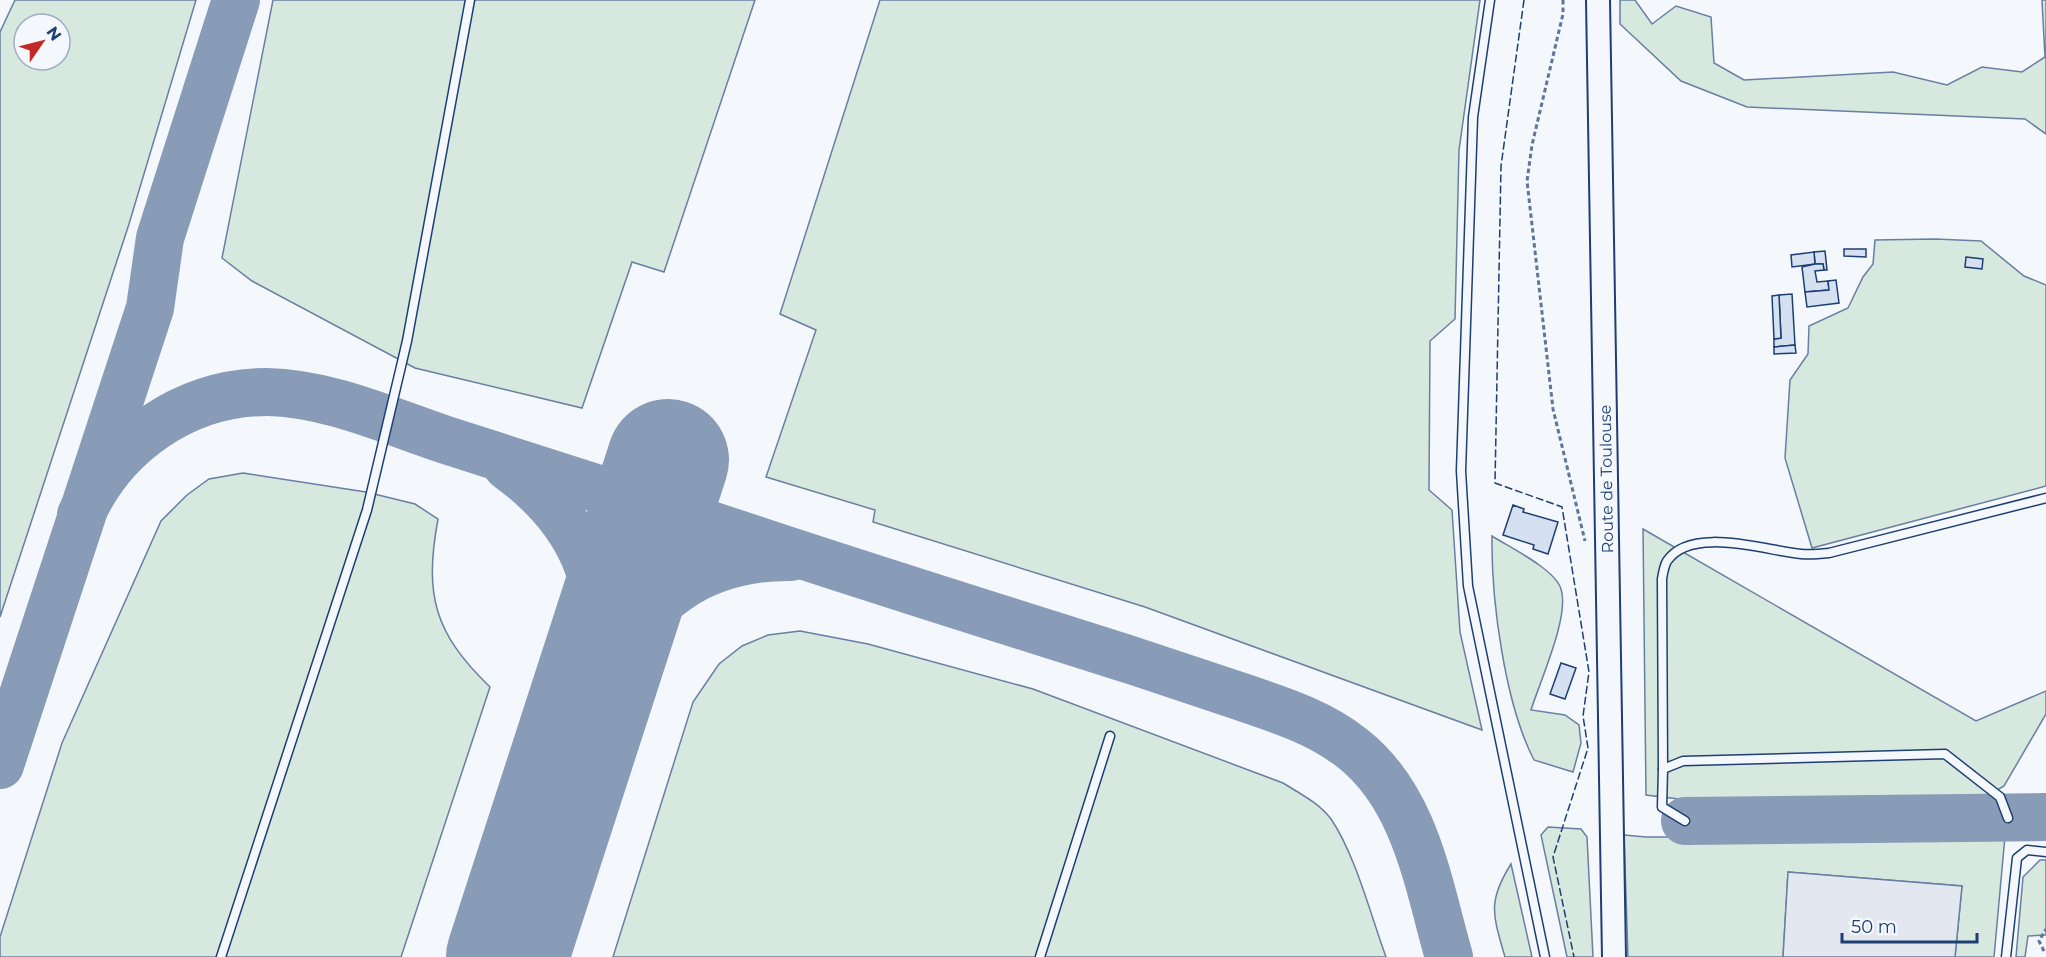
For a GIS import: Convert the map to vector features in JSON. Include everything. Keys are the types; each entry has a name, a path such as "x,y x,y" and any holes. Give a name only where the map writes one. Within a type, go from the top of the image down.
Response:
{"main road":[{"name":"Route de Toulouse","path":"1598,0 1614,957"}],"lane":[{"path":"221,957 367,510 407,341 470,0"},
{"path":"1490,0 1473,117 1464,343 1462,483 1468,586 1545,957"},
{"path":"1685,821 1662,807 1662,579 1666,562 1676,552 1689,546 1725,542 1803,555 1829,553 2046,498"},
{"path":"1040,957 1110,736"},
{"path":"1663,770 1683,761 1945,754 2000,796 2008,818"},
{"path":"2006,957 2017,858 2027,850 2046,852"}],"path":[{"path":"1563,0 1563,14 1532,145 1527,181 1552,409 1586,543"},
{"path":"2044,951 2039,941 2046,929"}],"shaded area":[{"path":"15,0 196,0 129,224 0,617 0,32"},
{"path":"273,0 755,0 664,272 632,262 582,408 415,368 252,281 222,258"},
{"path":"880,0 1480,0 1459,150 1455,319 1430,341 1429,490 1452,510 1460,632 1482,730 1145,607 873,522 875,510 766,477 816,330 780,314"},
{"path":"1620,0 1635,0 1652,24 1676,6 1711,17 1714,63 1744,80 1893,72 1947,85 1982,67 2022,72 2045,57 2042,0 2046,0 2046,134 2025,119 1747,107 1681,81 1620,24"},
{"path":"1875,240 1981,241 2024,276 2046,285 2046,486 1812,548 1785,458 1790,380 1808,354 1809,326 1848,308 1863,277 1873,264"},
{"path":"243,473 366,492 415,504 438,519 432,570 438,611 445,630 456,649 490,687 401,957 0,957 0,937 62,743 161,521 187,495 209,479"},
{"path":"1643,529 1976,721 2046,691 2046,714 2004,786 1987,796 1704,802 1646,795"},
{"path":"1492,536 1541,566 1557,581 1561,589 1563,601 1558,632 1531,710 1565,715 1579,725 1581,743 1573,772 1534,760 1524,737 1508,681 1497,620"},
{"path":"800,631 868,644 1033,689 1283,783 1321,808 1340,833 1355,867 1386,957 613,957 693,702 719,664 742,646 768,635"},
{"path":"1548,827 1581,829 1587,837 1593,957 1567,957 1541,835"},
{"path":"1624,835 1646,837 2005,836 1994,957 1955,957 1962,886 1788,872 1783,957 1628,957"},
{"path":"2040,860 2046,860 2046,935 2028,936 2025,957 2016,957 2023,877"},
{"path":"1511,864 1532,957 1505,957 1495,919 1495,899 1503,877"},
{"path":"1788,872 1962,886 1955,957 1783,957"}],"building":[{"path":"1844,249 1866,249 1866,257 1844,256"},
{"path":"1825,251 1827,270 1824,270 1823,264 1815,264 1814,252"},
{"path":"1814,252 1815,264 1792,267 1791,255"},
{"path":"1966,257 1983,259 1982,269 1965,267"},
{"path":"1823,264 1824,270 1815,271 1817,282 1828,281 1829,290 1805,292 1802,267"},
{"path":"1836,280 1839,303 1807,307 1805,292 1829,290 1828,281"},
{"path":"1792,294 1795,345 1774,347 1774,339 1781,338 1779,295"},
{"path":"1779,295 1781,338 1774,339 1772,296"},
{"path":"1795,345 1796,353 1774,354 1774,347"},
{"path":"1513,505 1524,509 1523,512 1558,522 1548,554 1533,549 1534,545 1503,535"},
{"path":"1561,663 1576,668 1565,699 1550,694"}],"taxiway":[{"path":"0,765 150,308 160,238 236,0"},
{"path":"81,515 95,489 133,444 156,426 208,401 237,394 267,392 313,397 358,409 446,440 1134,661 1271,707 1313,724 1352,748 1374,768 1391,791 1417,844 1449,957"},
{"path":"507,466 555,509 572,533 585,558 594,584 599,613 598,677"},
{"path":"598,677 636,627 656,606 678,589 702,575 728,565 758,559 791,557"},
{"path":"1685,821 2046,817"}],"runway":[{"path":"507,957 668,460"}],"fence":[{"path":"1524,0 1501,166 1495,483 1562,507 1589,672 1583,716 1588,748 1553,857 1574,957"}]}
